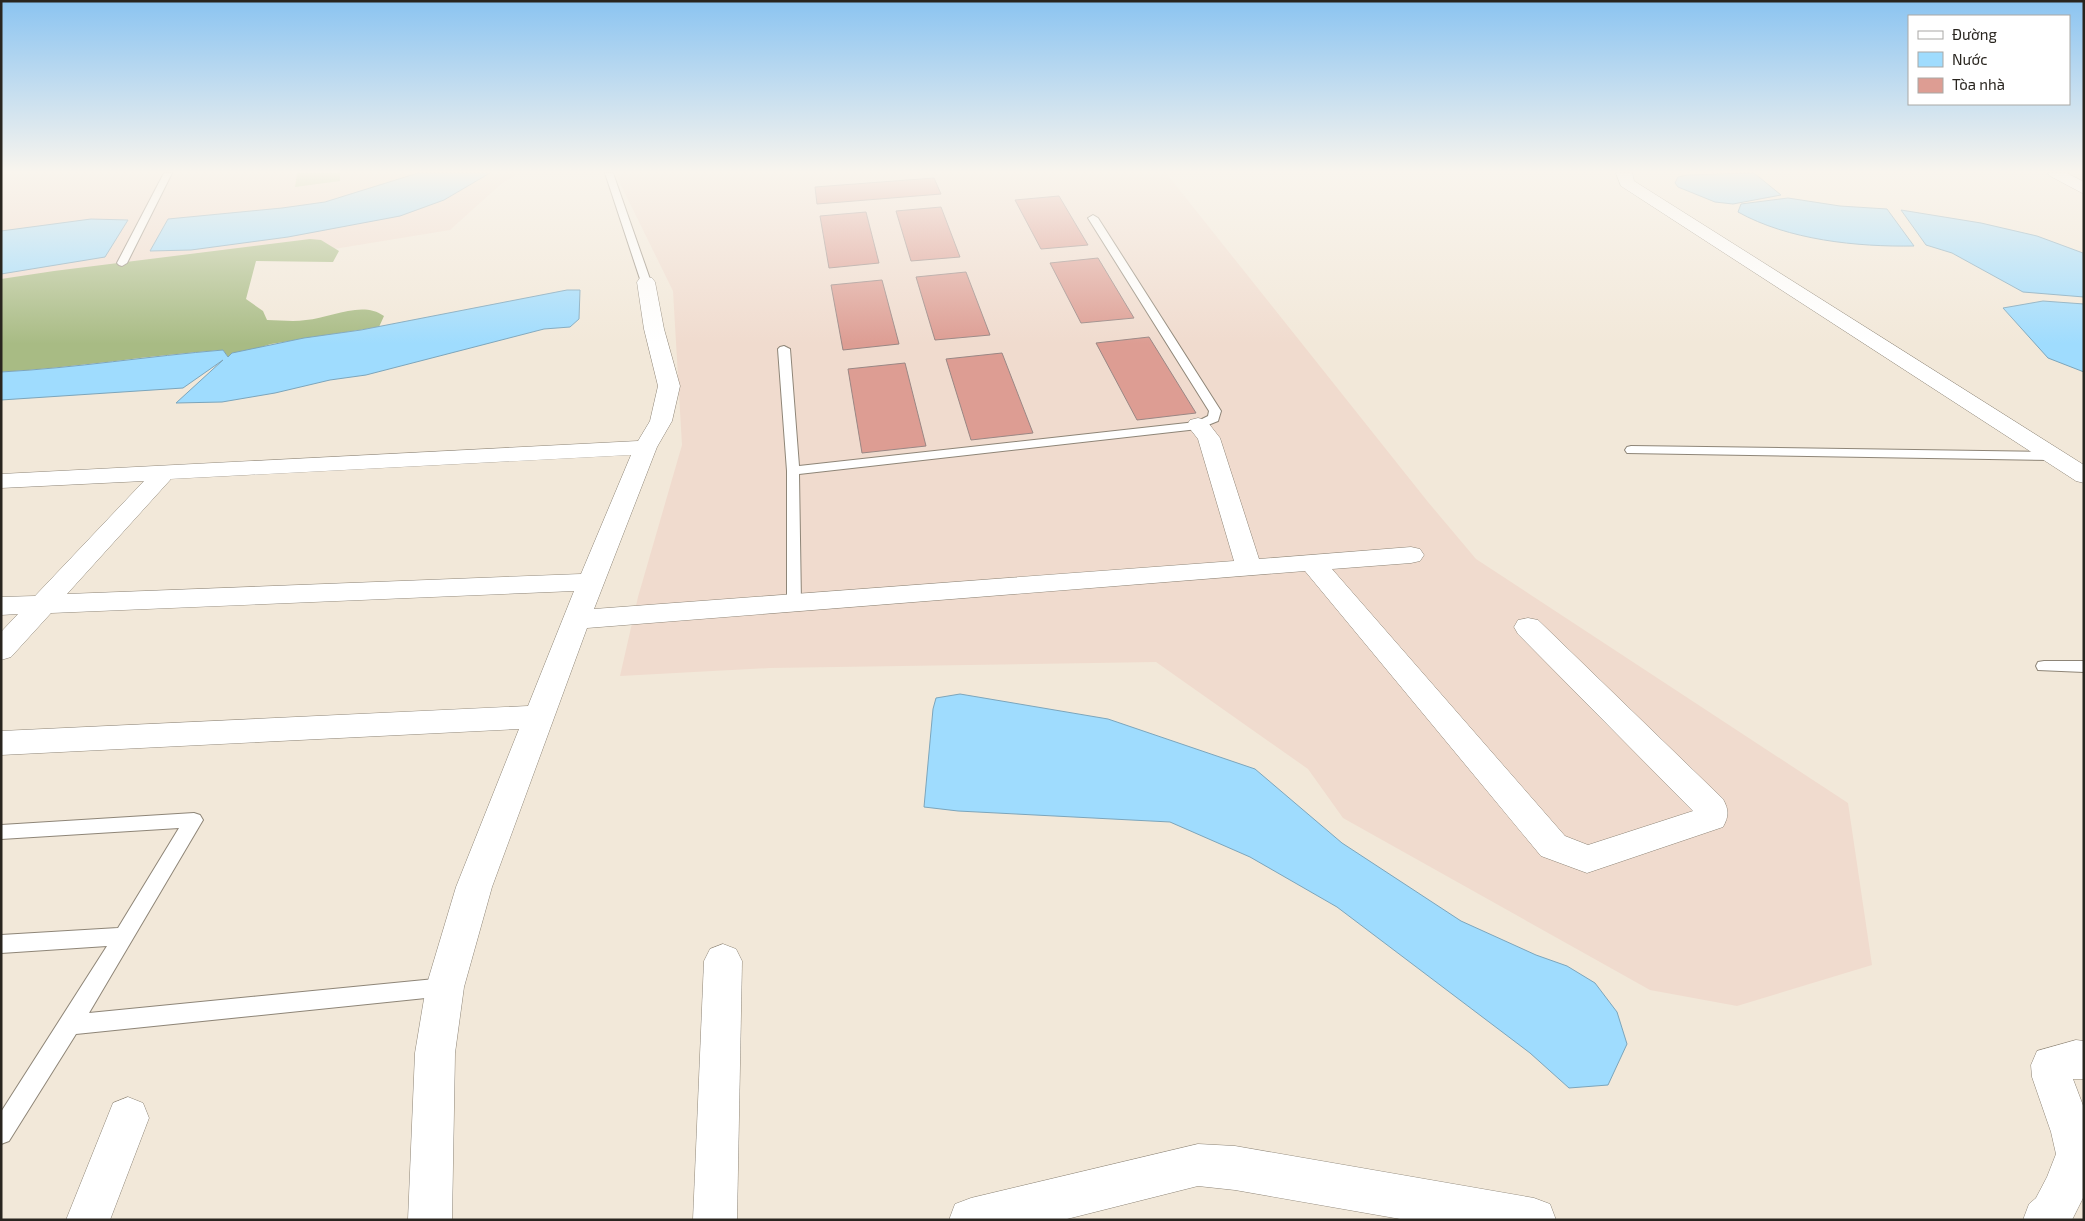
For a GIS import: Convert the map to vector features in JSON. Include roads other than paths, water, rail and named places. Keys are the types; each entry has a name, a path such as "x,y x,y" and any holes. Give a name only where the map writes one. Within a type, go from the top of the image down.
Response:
{"street":[{"path":"1700,230 2084,476"},
{"path":"430,1220 435,1054 445,987 474,887 591,582 646,447 661,421 669,386 654,329 646,282"},
{"path":"1198,425 1209,438 1249,568"},
{"path":"1,481 646,447"},
{"path":"1,650 164,473"},
{"path":"576,620 1412,555"},
{"path":"1312,563 1553,846 1587,859 1711,818 1711,808 1528,627"},
{"path":"1,606 591,582"},
{"path":"1,743 539,717"},
{"path":"715,1220 723,961"},
{"path":"2045,1220 2052,1214 2077,1155 2071,1129 2051,1077 2051,1065 2076,1059 2084,1060"},
{"path":"88,1220 128,1118"},
{"path":"971,1220 1198,1166 1235,1168 1534,1220"}],"lane":[{"path":"122,264 139,230"},
{"path":"628,230 646,282"},
{"path":"793,471 1198,425 1214,418 1215,412 1101,230"},
{"path":"784,349 793,471 794,603"},
{"path":"1632,450 2054,456"},
{"path":"2044,666 2084,667"},
{"path":"1,832 194,820 70,1025 1,1133"},
{"path":"1,944 124,936"},
{"path":"70,1025 445,987"}],"water":[{"path":"122,230 105,257 1,274 1,231"},
{"path":"162,230 325,230 191,250 150,251"},
{"path":"1783,230 1902,230 1914,246 1846,243"},
{"path":"1915,230 2011,230 2037,236 2083,253 2084,297 2023,292 1952,253 1926,245"},
{"path":"567,290 580,290 579,319 570,327 544,329 366,375 330,380 275,393 222,402 176,403 223,360 183,388 1,400 1,372 57,368 223,350 228,357 232,353 304,338 361,330"},
{"path":"2043,301 2084,304 2084,372 2048,358 2003,308"},
{"path":"960,694 1108,719 1255,769 1342,843 1461,921 1536,955 1567,966 1595,983 1617,1012 1627,1044 1608,1085 1569,1088 1530,1053 1337,907 1250,857 1170,822 958,811 924,807 933,709 936,698"}]}
